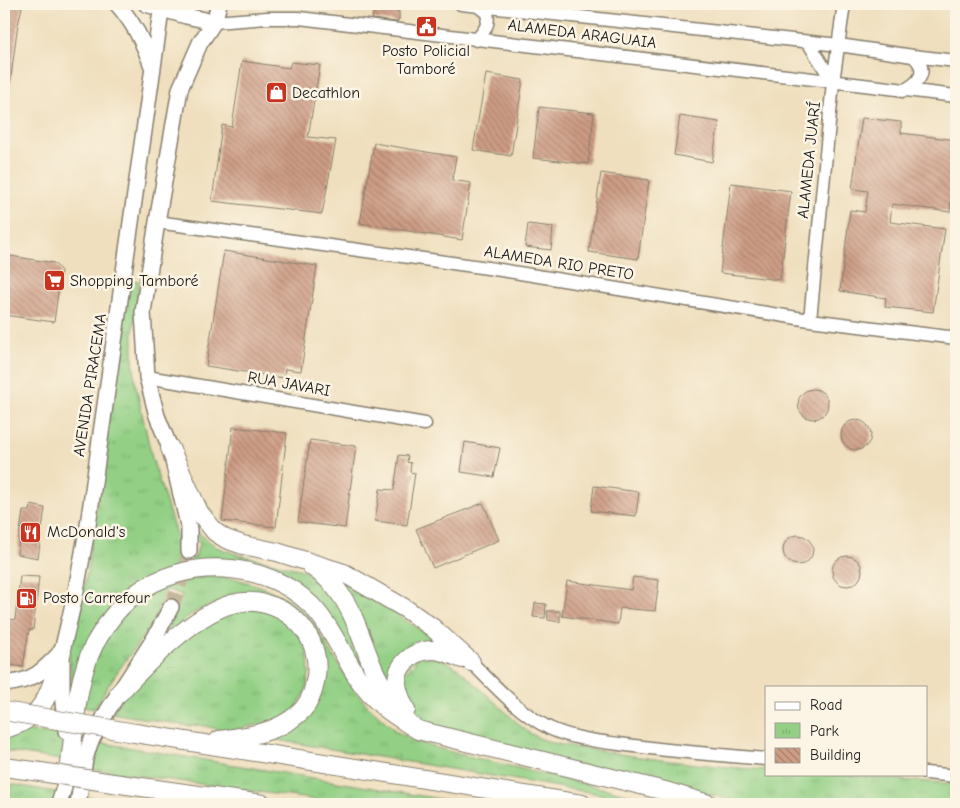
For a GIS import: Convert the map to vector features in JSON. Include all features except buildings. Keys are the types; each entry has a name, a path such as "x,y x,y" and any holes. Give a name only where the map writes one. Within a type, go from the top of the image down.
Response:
{"highway":[{"path":"170,448 199,512 215,532 226,539 243,545 344,573 380,593 433,628 471,662"},
{"path":"302,560 328,579 339,592 350,611 382,686 403,720"},
{"path":"70,764 84,672 93,648 108,621 122,605 148,586 166,577 200,569 243,570 261,575 293,592 311,605 327,625 374,699 418,730 669,792 709,804"},
{"path":"119,693 145,665 178,636 197,621 213,612 231,604 247,602 263,603 277,607 300,624 307,632 314,646 316,675 313,690 307,703 299,714 271,731 252,736 201,743"},
{"path":"418,730 399,696 397,683 401,665 413,655 422,651 432,650 444,651 471,662"},
{"path":"4,729 25,721 40,710 46,700 62,651"},
{"path":"4,711 582,804"},
{"path":"4,767 263,804"}],"main road":[{"path":"117,4 131,20 138,32 152,68"},
{"name":"ALAMEDA ARAGUAIA","path":"146,4 162,6 214,22"},
{"path":"190,551 189,529 170,448 157,416 147,377 143,312 180,88 200,43 214,22 219,4"},
{"name":"AVENIDA PIRACEMA","path":"70,764 62,692 62,651 75,596 88,525 162,6"},
{"path":"78,804 85,760 90,743 108,710 155,637 171,607"},
{"path":"4,684 25,680 41,673 62,651"},
{"path":"59,804 70,764"}],"street":[{"name":"ALAMEDA ARAGUAIA","path":"460,4 839,45 912,56 956,60"},
{"name":"ALAMEDA JUARÍ","path":"810,320 833,82 844,4"},
{"path":"476,40 483,33 488,21 487,13 478,6"},
{"name":"ALAMEDA ARAGUAIA","path":"214,22 266,18 298,18 956,96"},
{"path":"808,42 833,82"},
{"path":"902,91 912,87 919,78 921,68 912,56"},
{"path":"934,94 929,84 928,73 933,63 939,59"},
{"name":"ALAMEDA RIO PRETO","path":"157,222 488,268 810,320 956,338"},
{"name":"RUA JAVARI","path":"147,377 425,424"},
{"path":"471,662 505,697 523,711 538,722 564,734 641,747 765,759"},
{"path":"928,773 956,776"}],"green space":[{"path":"129,280 139,281 133,332 135,382 152,458 180,547 174,556 195,558 199,544 198,532 216,547 236,554 299,569 315,577 342,605 369,679 330,623 262,571 137,585 73,696 68,641 82,600 87,572"},
{"path":"334,576 433,638 433,641 390,683"},
{"path":"212,577 237,579 265,588 286,598 301,609 313,622 354,690 366,704 397,732 417,742 455,753 656,801 654,803 271,739 290,728 321,670 294,612 212,604 191,614 162,639 182,595 166,589 152,624 113,678 94,709 83,707 92,667 100,648 110,631 123,615 155,591 174,583"},
{"path":"251,607 273,611 302,637 308,654 309,675 305,693 294,711 278,721 227,731 200,725 188,726 112,713 125,694 205,620"},
{"path":"421,656 442,659 459,669 524,729 549,742 659,760 765,770 765,776 850,776 956,784 956,804 750,804 447,735 429,724 412,710 405,698 403,674"},
{"path":"25,731 66,736 61,760 4,751 4,740"},
{"path":"96,742 470,804 347,804 91,769"},
{"path":"4,783 56,792 54,804 4,804"},
{"path":"88,797 116,802 117,798 162,804 87,804"}],"tunnel":[{"path":"171,607 189,551"}],"place":[{"name":"Posto Policial Tamboré","path":"426,27"},
{"name":"Decathlon","path":"276,93"},
{"name":"Shopping Tamboré","path":"54,281"},
{"name":"McDonald's","path":"31,532"},
{"name":"Posto Carrefour","path":"27,598"}]}
